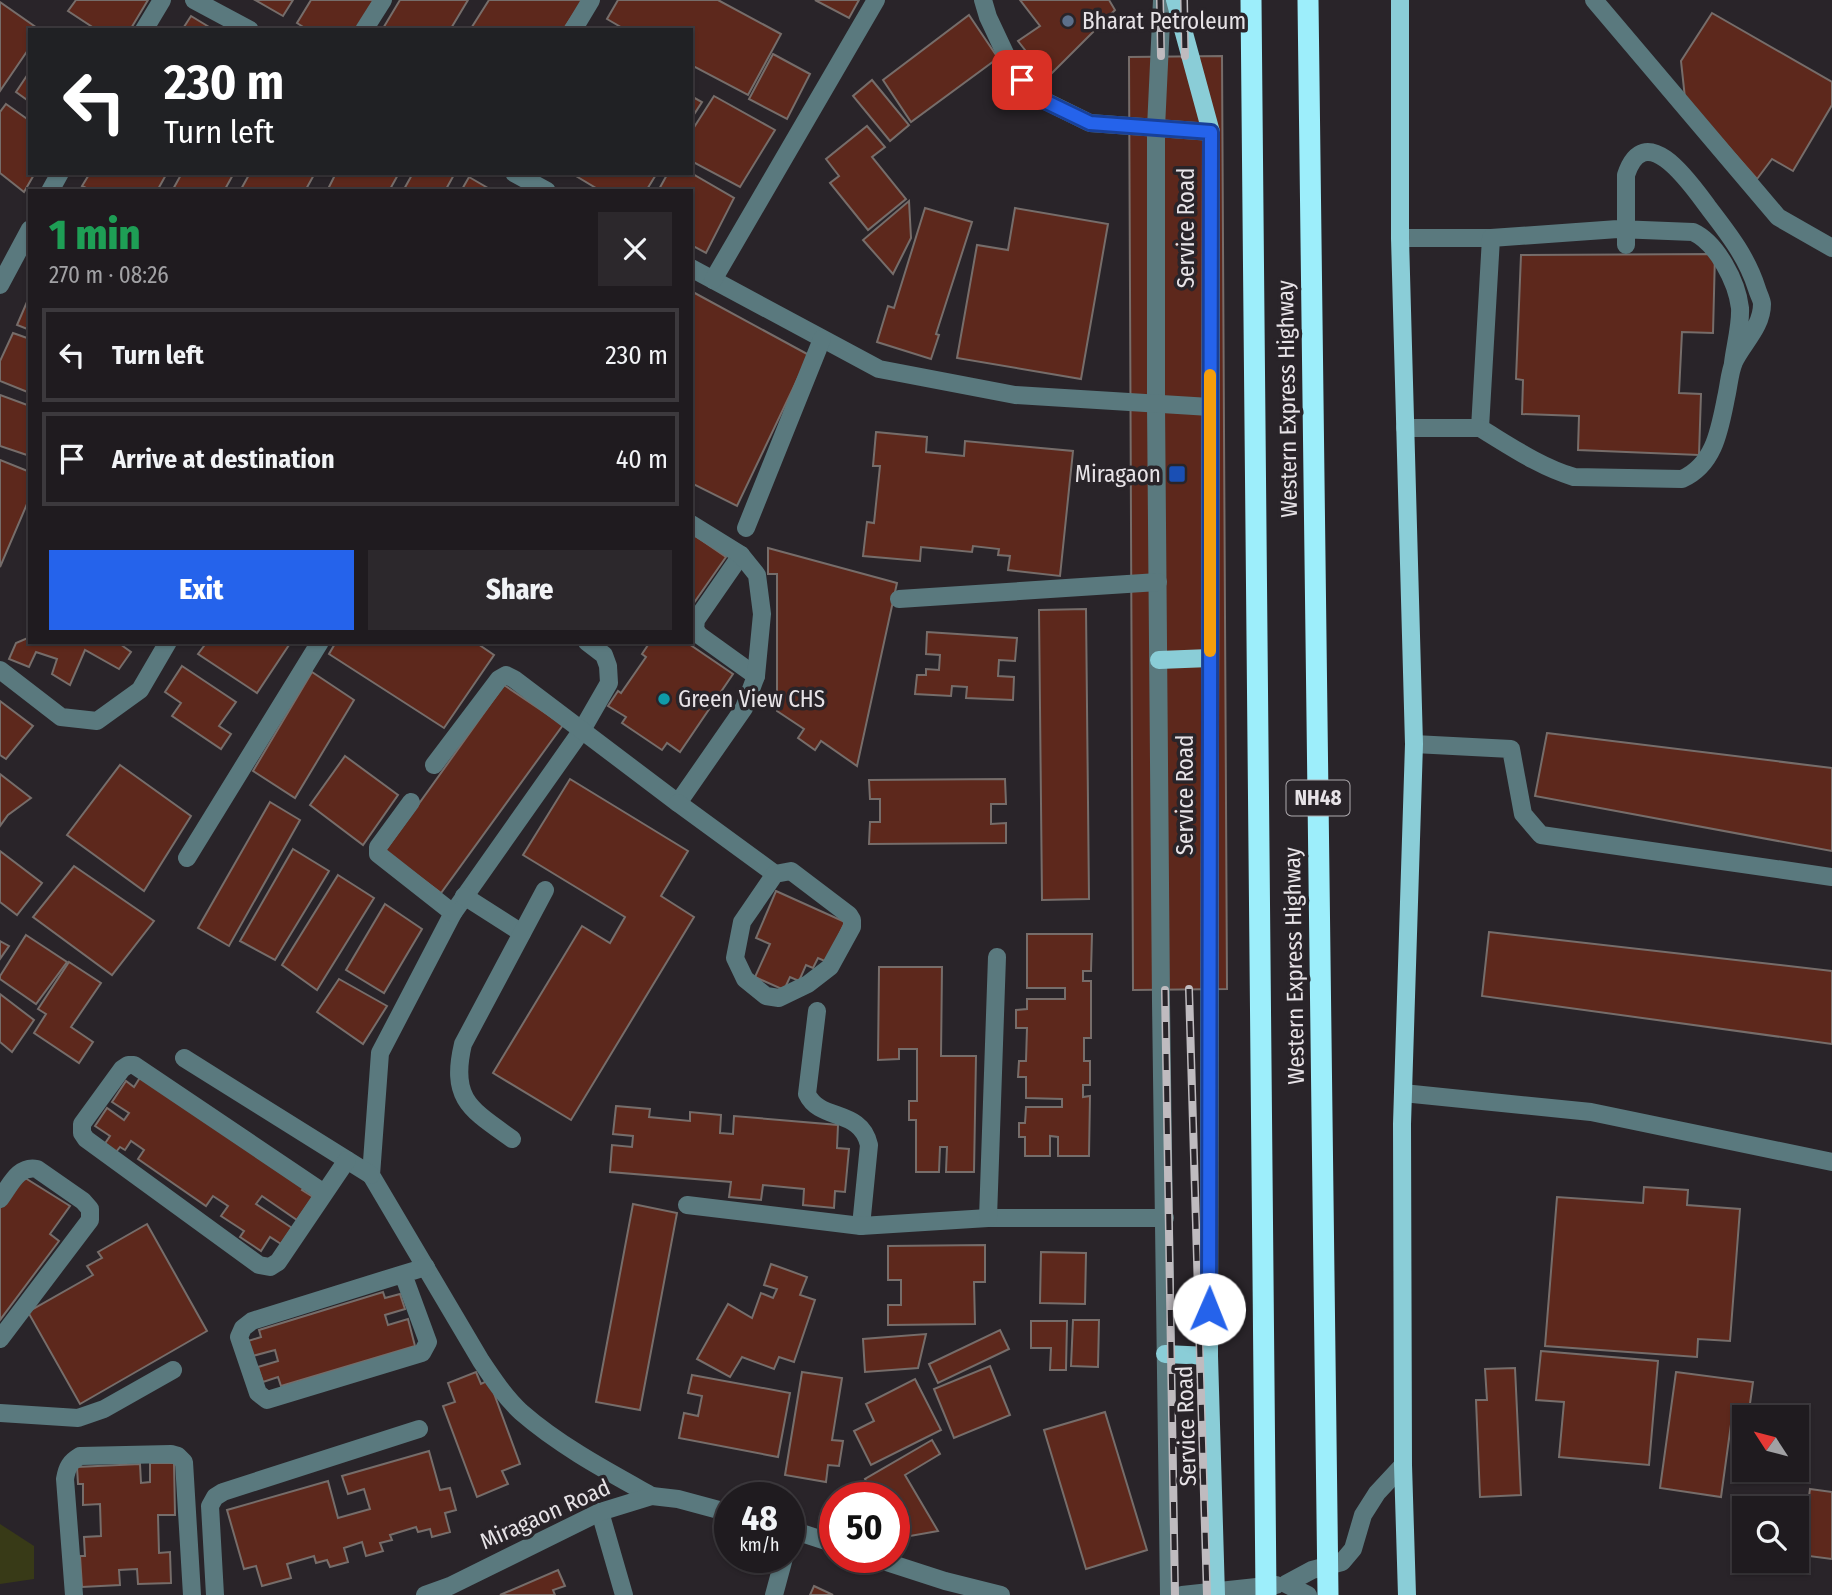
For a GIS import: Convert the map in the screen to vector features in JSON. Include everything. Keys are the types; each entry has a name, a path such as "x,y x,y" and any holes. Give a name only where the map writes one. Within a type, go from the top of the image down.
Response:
{"highway":[{"name":"Western Express Highway","path":"1251,0 1266,1595"},
{"name":"Western Express Highway","path":"1308,0 1328,1595"}],"main road":[{"name":"Service Road","path":"1175,0 1211,132 1209,1356 1216,1594"},
{"path":"1400,0 1400,237 1414,744 1403,1093 1403,1465 1407,1595"},
{"path":"1158,660 1210,659"},
{"path":"1165,1354 1209,1356"}],"street":[{"path":"145,28 162,0"},
{"path":"194,0 246,28"},
{"path":"365,28 383,0"},
{"path":"574,28 591,0"},
{"path":"713,280 876,0"},
{"path":"983,0 1011,66 1032,95 1090,123 1211,132"},
{"path":"1162,0 1156,128 1156,404 1160,988 1169,1595"},
{"path":"1594,0 1779,217 1832,248"},
{"path":"1626,245 1626,175 1629,165 1637,156 1646,152 1654,153 1668,160 1683,174 1740,248 1751,271 1762,304 1751,336 1733,363"},
{"path":"518,175 543,189"},
{"path":"1400,237 1491,238 1618,229 1693,232 1701,235 1726,263 1740,309 1720,429 1704,465 1694,474 1682,479 1574,477 1533,460 1480,428 1405,428"},
{"path":"0,285 28,233"},
{"path":"1480,428 1491,238"},
{"path":"693,269 878,369 1015,395 1210,407"},
{"path":"746,528 822,339"},
{"path":"678,803 744,708 757,676 762,614 757,575 741,555 693,525"},
{"path":"741,555 696,620 695,629 699,635 757,676"},
{"path":"899,599 1158,582"},
{"path":"0,670 61,717 97,721 140,690 167,644"},
{"path":"187,858 319,644"},
{"path":"371,1175 380,1053 453,912 582,730 610,683 604,656 589,644"},
{"path":"434,765 499,679 506,675 514,679 775,874 791,871 849,915 852,928 830,967 808,984 779,998 766,996 745,979 735,958 742,922 775,874"},
{"path":"1414,744 1511,749 1523,814 1541,835 1832,877"},
{"path":"411,802 378,847 378,855 453,912"},
{"path":"512,1139 472,1111 459,1087 458,1066 463,1044 545,890"},
{"path":"464,896 522,933"},
{"path":"988,1218 997,957"},
{"path":"817,1011 807,1094 811,1102 818,1107 860,1125 867,1135 869,1145 860,1226"},
{"path":"184,1058 371,1175 481,1361 500,1388 521,1411 588,1461 652,1496"},
{"path":"324,1193 134,1065 122,1069 82,1124 82,1133 86,1139 258,1265 270,1267 278,1262 324,1193 346,1160"},
{"path":"1403,1093 1591,1112 1832,1162"},
{"path":"0,1199 20,1171 28,1167 37,1169 83,1201 90,1209 90,1220 0,1339"},
{"path":"687,1205 860,1226 988,1218 1165,1218"},
{"path":"403,1274 428,1342 422,1353 267,1400 258,1393 239,1337 243,1328 252,1321 403,1274 426,1267"},
{"path":"0,1413 78,1418 104,1409 173,1370"},
{"path":"215,1595 210,1507 215,1497 223,1492 419,1429"},
{"path":"74,1595 66,1468 80,1456 171,1454 184,1462 192,1595"},
{"path":"1182,1595 1216,1594 1286,1584 1312,1570 1342,1562 1353,1549 1363,1515 1377,1493 1403,1465"},
{"name":"Miragaon Road","path":"425,1595 450,1586 600,1512 652,1496 678,1499 714,1509"},
{"path":"600,1512 624,1595"},
{"path":"910,1570 1001,1595"},
{"path":"774,1595 780,1573"},
{"path":"1286,1584 1308,1595"}],"green space":[{"path":"0,1524 34,1546 34,1579 0,1584"}],"building":[{"path":"76,0 148,0 131,28 94,28 68,11"},
{"path":"255,0 293,0 283,16"},
{"path":"311,0 374,0 357,28 305,28 297,23"},
{"path":"400,0 468,0 451,28 383,28"},
{"path":"489,0 583,0 564,28 471,28"},
{"path":"618,0 718,0 781,34 748,95 693,66 693,28 623,28 607,19"},
{"path":"815,0 859,0 849,18"},
{"path":"1020,0 1109,0 1115,10 1047,78 1018,41 1040,26"},
{"path":"0,2 37,28 28,28 28,50 0,91"},
{"path":"1712,13 1832,82 1832,105 1793,171 1772,159 1757,179 1685,98 1681,61"},
{"path":"969,15 998,58 911,122 883,80"},
{"path":"191,16 211,28 183,28"},
{"path":"773,54 810,74 787,119 749,99"},
{"path":"1222,56 1227,989 1133,990 1129,57"},
{"path":"28,74 28,101 16,92"},
{"path":"872,80 909,125 890,141 853,96"},
{"path":"714,96 775,130 740,187 693,162 693,129"},
{"path":"693,97 702,102 693,116"},
{"path":"6,104 28,120 28,175 34,175 24,192 0,173 0,112"},
{"path":"867,126 885,147 872,157 906,199 868,230 830,183 839,176 826,159"},
{"path":"693,174 734,198 706,253 693,246 693,189 659,189 667,175"},
{"path":"89,175 166,175 158,189 88,189 82,186"},
{"path":"181,175 233,175 225,189 173,189"},
{"path":"249,175 314,175 306,189 241,189"},
{"path":"335,175 398,175 390,189 328,189"},
{"path":"412,175 454,175 446,189 404,189"},
{"path":"574,175 656,175 647,189 598,189"},
{"path":"469,177 490,189 462,189"},
{"path":"909,201 911,238 893,274 863,240"},
{"path":"925,208 972,222 936,334 939,335 931,359 877,342 888,306 894,308"},
{"path":"1015,208 1108,224 1081,379 957,358 977,245 1008,250"},
{"path":"1715,254 1713,333 1682,332 1679,393 1701,394 1699,455 1578,450 1579,416 1522,414 1523,380 1516,379 1521,255"},
{"path":"693,292 809,355 737,506 693,484"},
{"path":"28,300 28,329 17,325"},
{"path":"13,333 28,338 28,392 0,381 0,361"},
{"path":"0,395 28,405 28,455 0,446"},
{"path":"876,432 927,437 926,452 964,456 965,441 1073,451 1060,576 1008,570 1010,556 998,555 999,549 973,546 972,552 921,547 920,561 863,556 867,522 874,523 880,466 873,466"},
{"path":"0,460 28,471 28,502 0,567"},
{"path":"693,534 726,557 693,604"},
{"path":"768,548 897,583 857,766 821,741 815,750 798,738 804,729 777,711 777,574 768,574"},
{"path":"1086,609 1089,899 1042,900 1039,610"},
{"path":"927,632 1017,638 1015,661 999,660 998,676 1014,677 1013,700 966,698 967,687 952,686 951,696 915,694 917,675 926,675 926,669 939,670 940,655 926,654"},
{"path":"28,638 28,644 120,644 131,652 119,669 85,650 70,685 52,674 57,659 36,652 29,667 9,659 16,643"},
{"path":"206,644 290,644 257,693 198,654"},
{"path":"335,644 478,644 494,655 444,728 329,654"},
{"name":"Green View CHS","path":"649,644 689,644 733,674 680,752 667,743 662,750 622,723 626,717 608,706 618,691 621,693 646,657 642,654"},
{"path":"182,666 236,702 219,726 231,734 221,749 172,716 181,703 165,692"},
{"path":"312,672 354,700 295,798 253,771"},
{"path":"504,685 563,725 441,893 385,851"},
{"path":"0,701 33,726 6,759 0,755"},
{"path":"1547,733 1832,768 1832,851 1535,796"},
{"path":"345,756 398,795 363,845 310,805"},
{"path":"120,765 191,816 144,891 67,835"},
{"path":"0,774 31,798 8,815 0,826"},
{"path":"570,779 688,851 661,896 694,917 571,1120 493,1073 582,926 610,943 625,917 523,855"},
{"path":"1005,779 1006,804 991,804 991,824 1006,823 1006,843 869,844 870,822 880,822 880,799 870,799 869,780"},
{"path":"270,802 300,820 229,946 198,928"},
{"path":"293,849 329,871 275,960 240,941"},
{"path":"0,851 42,883 17,915 0,902"},
{"path":"74,866 154,921 112,975 33,917"},
{"path":"338,875 374,898 317,990 282,965"},
{"path":"776,891 845,922 827,962 818,958 813,968 806,965 799,981 790,977 784,990 755,977 770,944 756,938"},
{"path":"385,904 422,929 384,993 346,970"},
{"path":"1489,932 1832,971 1832,1044 1482,996"},
{"path":"1027,934 1092,934 1091,971 1083,971 1083,981 1091,981 1091,1038 1084,1038 1084,1061 1090,1061 1090,1085 1083,1085 1083,1097 1090,1096 1089,1156 1058,1156 1058,1137 1050,1136 1050,1156 1025,1156 1025,1137 1019,1137 1019,1123 1025,1123 1026,1107 1062,1107 1062,1099 1026,1098 1026,1077 1018,1077 1019,1061 1026,1061 1027,1028 1016,1028 1016,1010 1027,1009 1027,999 1065,999 1065,988 1027,988"},
{"path":"26,935 67,962 36,1004 0,979"},
{"path":"0,941 9,946 0,959"},
{"path":"69,962 101,983 71,1027 93,1042 79,1063 34,1033 46,1014 38,1009"},
{"path":"879,967 942,967 941,1056 976,1056 974,1172 946,1172 947,1147 940,1147 939,1172 916,1172 916,1120 909,1120 909,1101 917,1101 917,1049 899,1049 899,1059 878,1060"},
{"path":"339,979 387,1006 363,1044 317,1012"},
{"path":"0,994 34,1020 12,1052 0,1042"},
{"path":"141,1076 305,1186 302,1190 313,1197 297,1220 262,1196 256,1204 292,1228 281,1244 270,1237 261,1251 240,1237 244,1231 221,1216 228,1206 213,1196 206,1206 138,1159 144,1150 131,1141 125,1150 120,1147 116,1152 104,1145 110,1136 95,1126 107,1108 124,1120 129,1113 112,1102 126,1081 134,1087"},
{"path":"616,1106 650,1109 649,1117 690,1121 690,1112 721,1115 720,1133 733,1134 734,1116 838,1125 837,1148 849,1149 845,1192 835,1191 834,1208 803,1205 804,1189 763,1185 761,1200 729,1197 731,1182 610,1172 612,1145 632,1147 633,1136 613,1134"},
{"path":"22,1176 70,1206 50,1234 59,1241 0,1320 0,1208"},
{"path":"1644,1187 1688,1190 1687,1205 1740,1209 1730,1341 1698,1339 1697,1357 1545,1346 1557,1197 1643,1203"},
{"path":"633,1204 677,1213 640,1410 596,1402"},
{"path":"147,1224 207,1331 80,1404 28,1312 93,1275 87,1266 102,1258 98,1252"},
{"path":"985,1245 985,1282 974,1282 975,1324 888,1325 888,1305 901,1305 901,1280 888,1280 888,1246"},
{"path":"1041,1252 1086,1253 1085,1304 1040,1303"},
{"path":"771,1264 807,1277 800,1295 815,1300 794,1362 779,1357 774,1369 742,1357 730,1377 697,1359 728,1304 752,1318 761,1293 773,1298 777,1289 764,1285"},
{"path":"383,1292 385,1298 400,1294 405,1309 385,1315 388,1325 408,1319 415,1346 281,1386 278,1377 263,1382 258,1367 278,1361 275,1350 249,1357 245,1342 261,1337 259,1330"},
{"path":"1073,1320 1099,1320 1098,1367 1071,1366"},
{"path":"1031,1321 1067,1321 1066,1370 1050,1370 1051,1348 1031,1348"},
{"path":"1000,1330 1009,1349 938,1383 929,1364"},
{"path":"926,1334 918,1368 865,1372 863,1339"},
{"path":"1541,1351 1658,1361 1649,1465 1559,1457 1564,1402 1536,1400"},
{"path":"990,1366 1010,1415 954,1438 934,1389"},
{"path":"1515,1368 1521,1495 1480,1497 1476,1400 1487,1400 1485,1369"},
{"path":"476,1372 481,1384 489,1380 520,1464 502,1471 508,1484 477,1497 443,1406 455,1402 448,1383"},
{"path":"802,1372 842,1378 832,1440 843,1441 839,1466 828,1465 826,1482 785,1475"},
{"path":"1676,1372 1753,1382 1750,1405 1732,1405 1721,1497 1660,1488"},
{"path":"692,1375 790,1393 778,1457 679,1438 684,1413 698,1416 702,1396 688,1393"},
{"path":"915,1379 941,1430 871,1465 854,1431 874,1421 866,1404"},
{"path":"1105,1412 1147,1550 1086,1569 1044,1430"},
{"path":"932,1440 940,1454 905,1475 909,1482 867,1482 865,1479"},
{"path":"429,1451 440,1490 450,1488 456,1510 445,1513 450,1532 432,1537 430,1529 418,1532 416,1527 390,1535 392,1540 380,1543 383,1551 366,1556 362,1542 344,1548 348,1562 330,1567 327,1560 316,1563 314,1556 287,1564 291,1578 262,1586 256,1566 244,1569 227,1510 328,1481 338,1518 370,1509 364,1489 348,1494 342,1476"},
{"path":"150,1463 174,1463 175,1515 158,1515 159,1553 170,1552 171,1583 138,1584 137,1569 119,1570 120,1585 82,1587 80,1556 85,1556 84,1537 101,1536 100,1504 83,1505 83,1484 78,1484 77,1467 140,1464 141,1483 150,1482"},
{"path":"910,1483 938,1531 910,1536"},
{"path":"1810,1489 1832,1492 1832,1559 1809,1556"},
{"path":"558,1570 565,1586 553,1590 555,1595 500,1595"},
{"path":"814,1586 833,1595 810,1595"}],"railway":[{"path":"1160,0 1161,56"},
{"path":"1184,0 1185,56"},
{"path":"1189,989 1207,1595"},
{"path":"1165,990 1175,1595"}],"slow traffic":[{"path":"1210,375 1210,651"}],"place":[{"name":"Bharat Petroleum","path":"1068,21"},
{"name":"Miragaon","path":"1177,474"},
{"name":"Green View CHS","path":"664,699"}],"route":[{"path":"1022,80 1032,95 1090,123 1211,132 1209,1309"}]}
